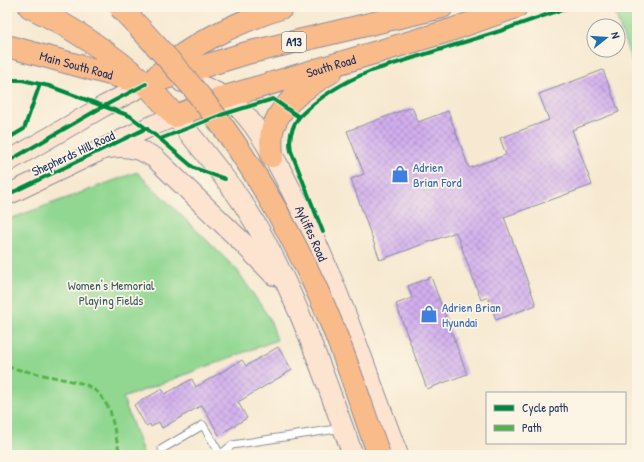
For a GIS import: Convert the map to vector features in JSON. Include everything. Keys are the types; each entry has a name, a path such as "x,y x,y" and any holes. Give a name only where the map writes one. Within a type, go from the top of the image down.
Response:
{"highway":[{"path":"30,7 86,37 149,82 175,116"},
{"path":"120,7 161,51 202,99 240,150 289,232 317,290 379,455"},
{"path":"149,82 175,59 198,45 255,17 283,7"},
{"name":"A13","path":"149,82 248,53 442,7"},
{"name":"South Road","path":"175,116 225,97 448,31 516,7"},
{"name":"Main South Road","path":"7,46 149,82"},
{"path":"272,156 272,136 274,124 286,107 306,88 356,57"}],"main road":[{"name":"Ayliffes Road","path":"149,82 172,81 206,88 225,97 240,109 252,124 272,156 307,222 325,263 398,455"},
{"name":"Shepherds Hill Road","path":"7,162 149,82"},
{"name":"South Road","path":"147,128 175,116"},
{"path":"175,116 216,167 244,206 260,233 288,289 306,331 353,455"},
{"name":"Shepherds Hill Road","path":"7,195 108,148 147,128"},
{"path":"108,148 119,146 131,147 145,151 155,158 244,242 288,289"}],"lane":[{"path":"162,449 203,425 220,454 232,445 343,428"}],"green space":[{"path":"613,7 637,7 637,77 626,45 626,18 617,18"},
{"name":"Women's Memorial Playing Fields","path":"137,172 237,270 270,319 277,340 123,398 144,455 7,455 7,220"}],"building":[{"path":"603,70 619,112 572,130 592,185 504,217 536,305 496,320 488,297 481,300 456,232 380,260 351,179 364,174 347,131 412,107 418,122 448,111 469,168 506,155 500,138 549,120 539,94"},
{"path":"431,277 467,374 427,389 396,304 412,298 408,286"},
{"path":"278,347 292,370 238,402 247,418 219,435 202,405 162,428 159,422 151,427 150,424 146,426 134,405 162,389 165,394 192,379 196,387 242,360 246,366"}],"marked path":[{"path":"7,367 85,384 99,393 110,410 120,455"}],"cycle path":[{"path":"7,80 22,80 49,86 130,116 160,139 221,115 273,99 299,117 315,102 332,90 371,71 500,31 569,7"},
{"path":"7,139 24,129 40,84"},
{"path":"7,162 104,106 146,84"},
{"path":"299,117 291,133 291,151 323,232"},
{"path":"7,195 147,128"},
{"path":"160,139 194,168 225,179"}],"place":[{"name":"Adrien Brian Ford","path":"400,174"},
{"name":"Adrien Brian Hyundai","path":"429,314"}]}
